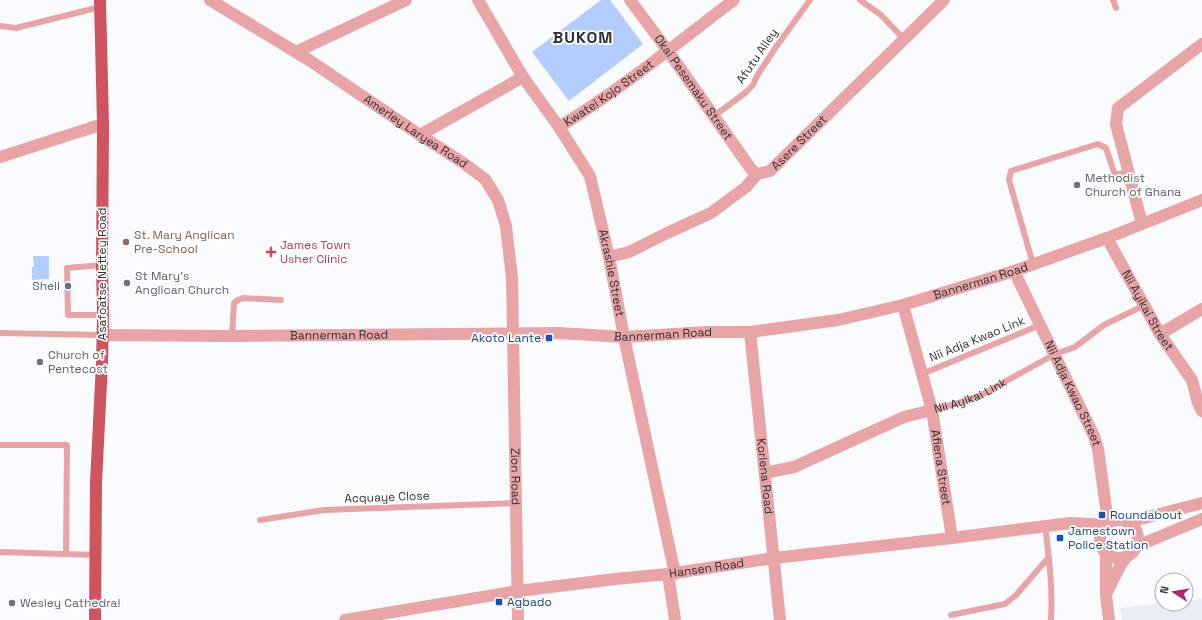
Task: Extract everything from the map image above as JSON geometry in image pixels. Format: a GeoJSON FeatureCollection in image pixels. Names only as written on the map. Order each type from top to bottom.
{"type":"FeatureCollection","features":[{"type":"Feature","properties":{"kind":"main road","name":"Asafoatse Nettey Road"},"geometry":{"type":"LineString","coordinates":[[94,620],[96,482],[103,335],[103,124],[100,4]]}},
{"type":"Feature","properties":{"kind":"street","name":"Amerley Laryea Road"},"geometry":{"type":"LineString","coordinates":[[210,0],[296,52],[462,162],[485,179],[498,200],[506,226],[512,278],[514,333]]}},
{"type":"Feature","properties":{"kind":"street"},"geometry":{"type":"LineString","coordinates":[[296,52],[406,0]]}},
{"type":"Feature","properties":{"kind":"street","name":"Akrashie Street"},"geometry":{"type":"LineString","coordinates":[[478,0],[523,77],[559,127],[590,176],[609,258],[672,574],[675,620]]}},
{"type":"Feature","properties":{"kind":"street","name":"Okai Pesemaku Street"},"geometry":{"type":"LineString","coordinates":[[630,0],[668,51],[751,169],[757,174]]}},
{"type":"Feature","properties":{"kind":"street","name":"Kwatei Kojo Street"},"geometry":{"type":"LineString","coordinates":[[559,127],[668,51],[734,0]]}},
{"type":"Feature","properties":{"kind":"street","name":"Asere Street"},"geometry":{"type":"LineString","coordinates":[[609,258],[630,252],[667,232],[711,213],[746,187],[757,174],[770,171],[776,167],[944,0]]}},
{"type":"Feature","properties":{"kind":"street"},"geometry":{"type":"LineString","coordinates":[[1142,224],[1116,124],[1118,108],[1202,44]]}},
{"type":"Feature","properties":{"kind":"street"},"geometry":{"type":"LineString","coordinates":[[420,135],[523,77]]}},
{"type":"Feature","properties":{"kind":"street"},"geometry":{"type":"LineString","coordinates":[[0,157],[103,124]]}},
{"type":"Feature","properties":{"kind":"street","name":"Bannerman Road"},"geometry":{"type":"LineString","coordinates":[[103,335],[232,336],[559,333],[624,337],[707,332],[750,332],[838,320],[903,305],[1014,271],[1107,238],[1202,200]]}},
{"type":"Feature","properties":{"kind":"street","name":"Nii Ayikai Street"},"geometry":{"type":"LineString","coordinates":[[1107,238],[1160,334],[1197,383],[1198,404],[1202,411]]}},
{"type":"Feature","properties":{"kind":"street","name":"Nii Adja Kwao Street"},"geometry":{"type":"LineString","coordinates":[[1014,271],[1055,354],[1098,448],[1108,524]]}},
{"type":"Feature","properties":{"kind":"street","name":"Afiena Street"},"geometry":{"type":"LineString","coordinates":[[903,305],[932,410],[952,538]]}},
{"type":"Feature","properties":{"kind":"street"},"geometry":{"type":"LineString","coordinates":[[1160,334],[1202,309]]}},
{"type":"Feature","properties":{"kind":"street","name":"Korlena Road"},"geometry":{"type":"LineString","coordinates":[[750,332],[780,620]]}},
{"type":"Feature","properties":{"kind":"street","name":"Zion Road"},"geometry":{"type":"LineString","coordinates":[[514,333],[518,620]]}},
{"type":"Feature","properties":{"kind":"street","name":"Nii Ayikai Link"},"geometry":{"type":"LineString","coordinates":[[765,473],[794,467],[904,417],[932,410]]}},
{"type":"Feature","properties":{"kind":"street"},"geometry":{"type":"LineString","coordinates":[[1129,522],[1202,503]]}},
{"type":"Feature","properties":{"kind":"street"},"geometry":{"type":"LineString","coordinates":[[1106,595],[1120,566],[1137,546],[1202,519]]}},
{"type":"Feature","properties":{"kind":"street"},"geometry":{"type":"LineString","coordinates":[[1109,620],[1106,595],[1104,547],[1101,536],[1103,530],[1108,524],[1115,520],[1129,522],[1137,533],[1137,546]]}},
{"type":"Feature","properties":{"kind":"street","name":"Hansen Road"},"geometry":{"type":"LineString","coordinates":[[344,620],[518,591],[615,579],[672,574],[774,558],[1070,523],[1108,524]]}},
{"type":"Feature","properties":{"kind":"street","name":"Hansen Road"},"geometry":{"type":"LineString","coordinates":[[1070,523],[1088,530],[1104,547]]}},
{"type":"Feature","properties":{"kind":"street"},"geometry":{"type":"LineString","coordinates":[[1104,547],[1112,556],[1128,556]]}},
{"type":"Feature","properties":{"kind":"lane","name":"Afutu Alley"},"geometry":{"type":"LineString","coordinates":[[714,116],[745,93],[753,85],[776,46],[810,0]]}},
{"type":"Feature","properties":{"kind":"lane"},"geometry":{"type":"LineString","coordinates":[[860,0],[881,16],[904,39]]}},
{"type":"Feature","properties":{"kind":"lane"},"geometry":{"type":"LineString","coordinates":[[1113,0],[1116,8]]}},
{"type":"Feature","properties":{"kind":"lane"},"geometry":{"type":"LineString","coordinates":[[0,26],[16,28],[100,4]]}},
{"type":"Feature","properties":{"kind":"lane"},"geometry":{"type":"LineString","coordinates":[[1033,264],[1009,180],[1011,171],[1098,144],[1106,148],[1115,175],[1128,172]]}},
{"type":"Feature","properties":{"kind":"lane"},"geometry":{"type":"LineString","coordinates":[[102,265],[67,268],[68,315],[103,315]]}},
{"type":"Feature","properties":{"kind":"lane"},"geometry":{"type":"LineString","coordinates":[[232,336],[234,303],[238,300],[243,298],[281,300]]}},
{"type":"Feature","properties":{"kind":"lane","name":"Nii Ayikai Link"},"geometry":{"type":"LineString","coordinates":[[932,410],[981,395],[1055,354],[1075,347],[1104,325],[1145,305]]}},
{"type":"Feature","properties":{"kind":"lane","name":"Nii Adja Kwao Link"},"geometry":{"type":"LineString","coordinates":[[922,374],[1040,324]]}},
{"type":"Feature","properties":{"kind":"lane"},"geometry":{"type":"LineString","coordinates":[[0,334],[103,335]]}},
{"type":"Feature","properties":{"kind":"lane"},"geometry":{"type":"LineString","coordinates":[[0,444],[67,445],[66,554]]}},
{"type":"Feature","properties":{"kind":"lane","name":"Acquaye Close"},"geometry":{"type":"LineString","coordinates":[[260,520],[324,510],[516,503]]}},
{"type":"Feature","properties":{"kind":"lane"},"geometry":{"type":"LineString","coordinates":[[1045,526],[1049,557],[1052,605],[1051,620]]}},
{"type":"Feature","properties":{"kind":"lane"},"geometry":{"type":"LineString","coordinates":[[0,552],[96,555]]}},
{"type":"Feature","properties":{"kind":"lane"},"geometry":{"type":"LineString","coordinates":[[951,615],[1005,604],[1016,595],[1049,557]]}},
{"type":"Feature","properties":{"kind":"shaded area"},"geometry":{"type":"Polygon","coordinates":[[[601,0],[610,0],[643,44],[569,101],[532,52],[601,0]]]}},
{"type":"Feature","properties":{"kind":"shaded area"},"geometry":{"type":"Polygon","coordinates":[[[33,256],[49,256],[49,279],[32,280],[32,267],[34,266],[33,256]]]}},
{"type":"Feature","properties":{"kind":"shaded area"},"geometry":{"type":"Polygon","coordinates":[[[1202,599],[1202,620],[1122,620],[1120,608],[1154,604],[1154,612],[1194,612],[1194,600],[1202,599]]]}},
{"type":"Feature","properties":{"kind":"place","name":"Methodist Church of Ghana"},"geometry":{"type":"Point","coordinates":[1077,185]}},
{"type":"Feature","properties":{"kind":"place","name":"St. Mary Anglican Pre-School"},"geometry":{"type":"Point","coordinates":[126,242]}},
{"type":"Feature","properties":{"kind":"place","name":"James Town Usher Clinic"},"geometry":{"type":"Point","coordinates":[271,252]}},
{"type":"Feature","properties":{"kind":"place","name":"St Mary's Anglican Church"},"geometry":{"type":"Point","coordinates":[127,283]}},
{"type":"Feature","properties":{"kind":"place","name":"Shell"},"geometry":{"type":"Point","coordinates":[68,286]}},
{"type":"Feature","properties":{"kind":"place","name":"Akoto Lante"},"geometry":{"type":"Point","coordinates":[549,338]}},
{"type":"Feature","properties":{"kind":"place","name":"Church of Pentecost"},"geometry":{"type":"Point","coordinates":[40,362]}},
{"type":"Feature","properties":{"kind":"place","name":"Roundabout"},"geometry":{"type":"Point","coordinates":[1102,515]}},
{"type":"Feature","properties":{"kind":"place","name":"Jamestown Police Station"},"geometry":{"type":"Point","coordinates":[1060,538]}},
{"type":"Feature","properties":{"kind":"place","name":"Agbado"},"geometry":{"type":"Point","coordinates":[499,602]}},
{"type":"Feature","properties":{"kind":"place","name":"Wesley Cathedral"},"geometry":{"type":"Point","coordinates":[12,603]}},
{"type":"Feature","properties":{"kind":"district","name":"BUKOM"},"geometry":{"type":"Point","coordinates":[583,37]}}]}
